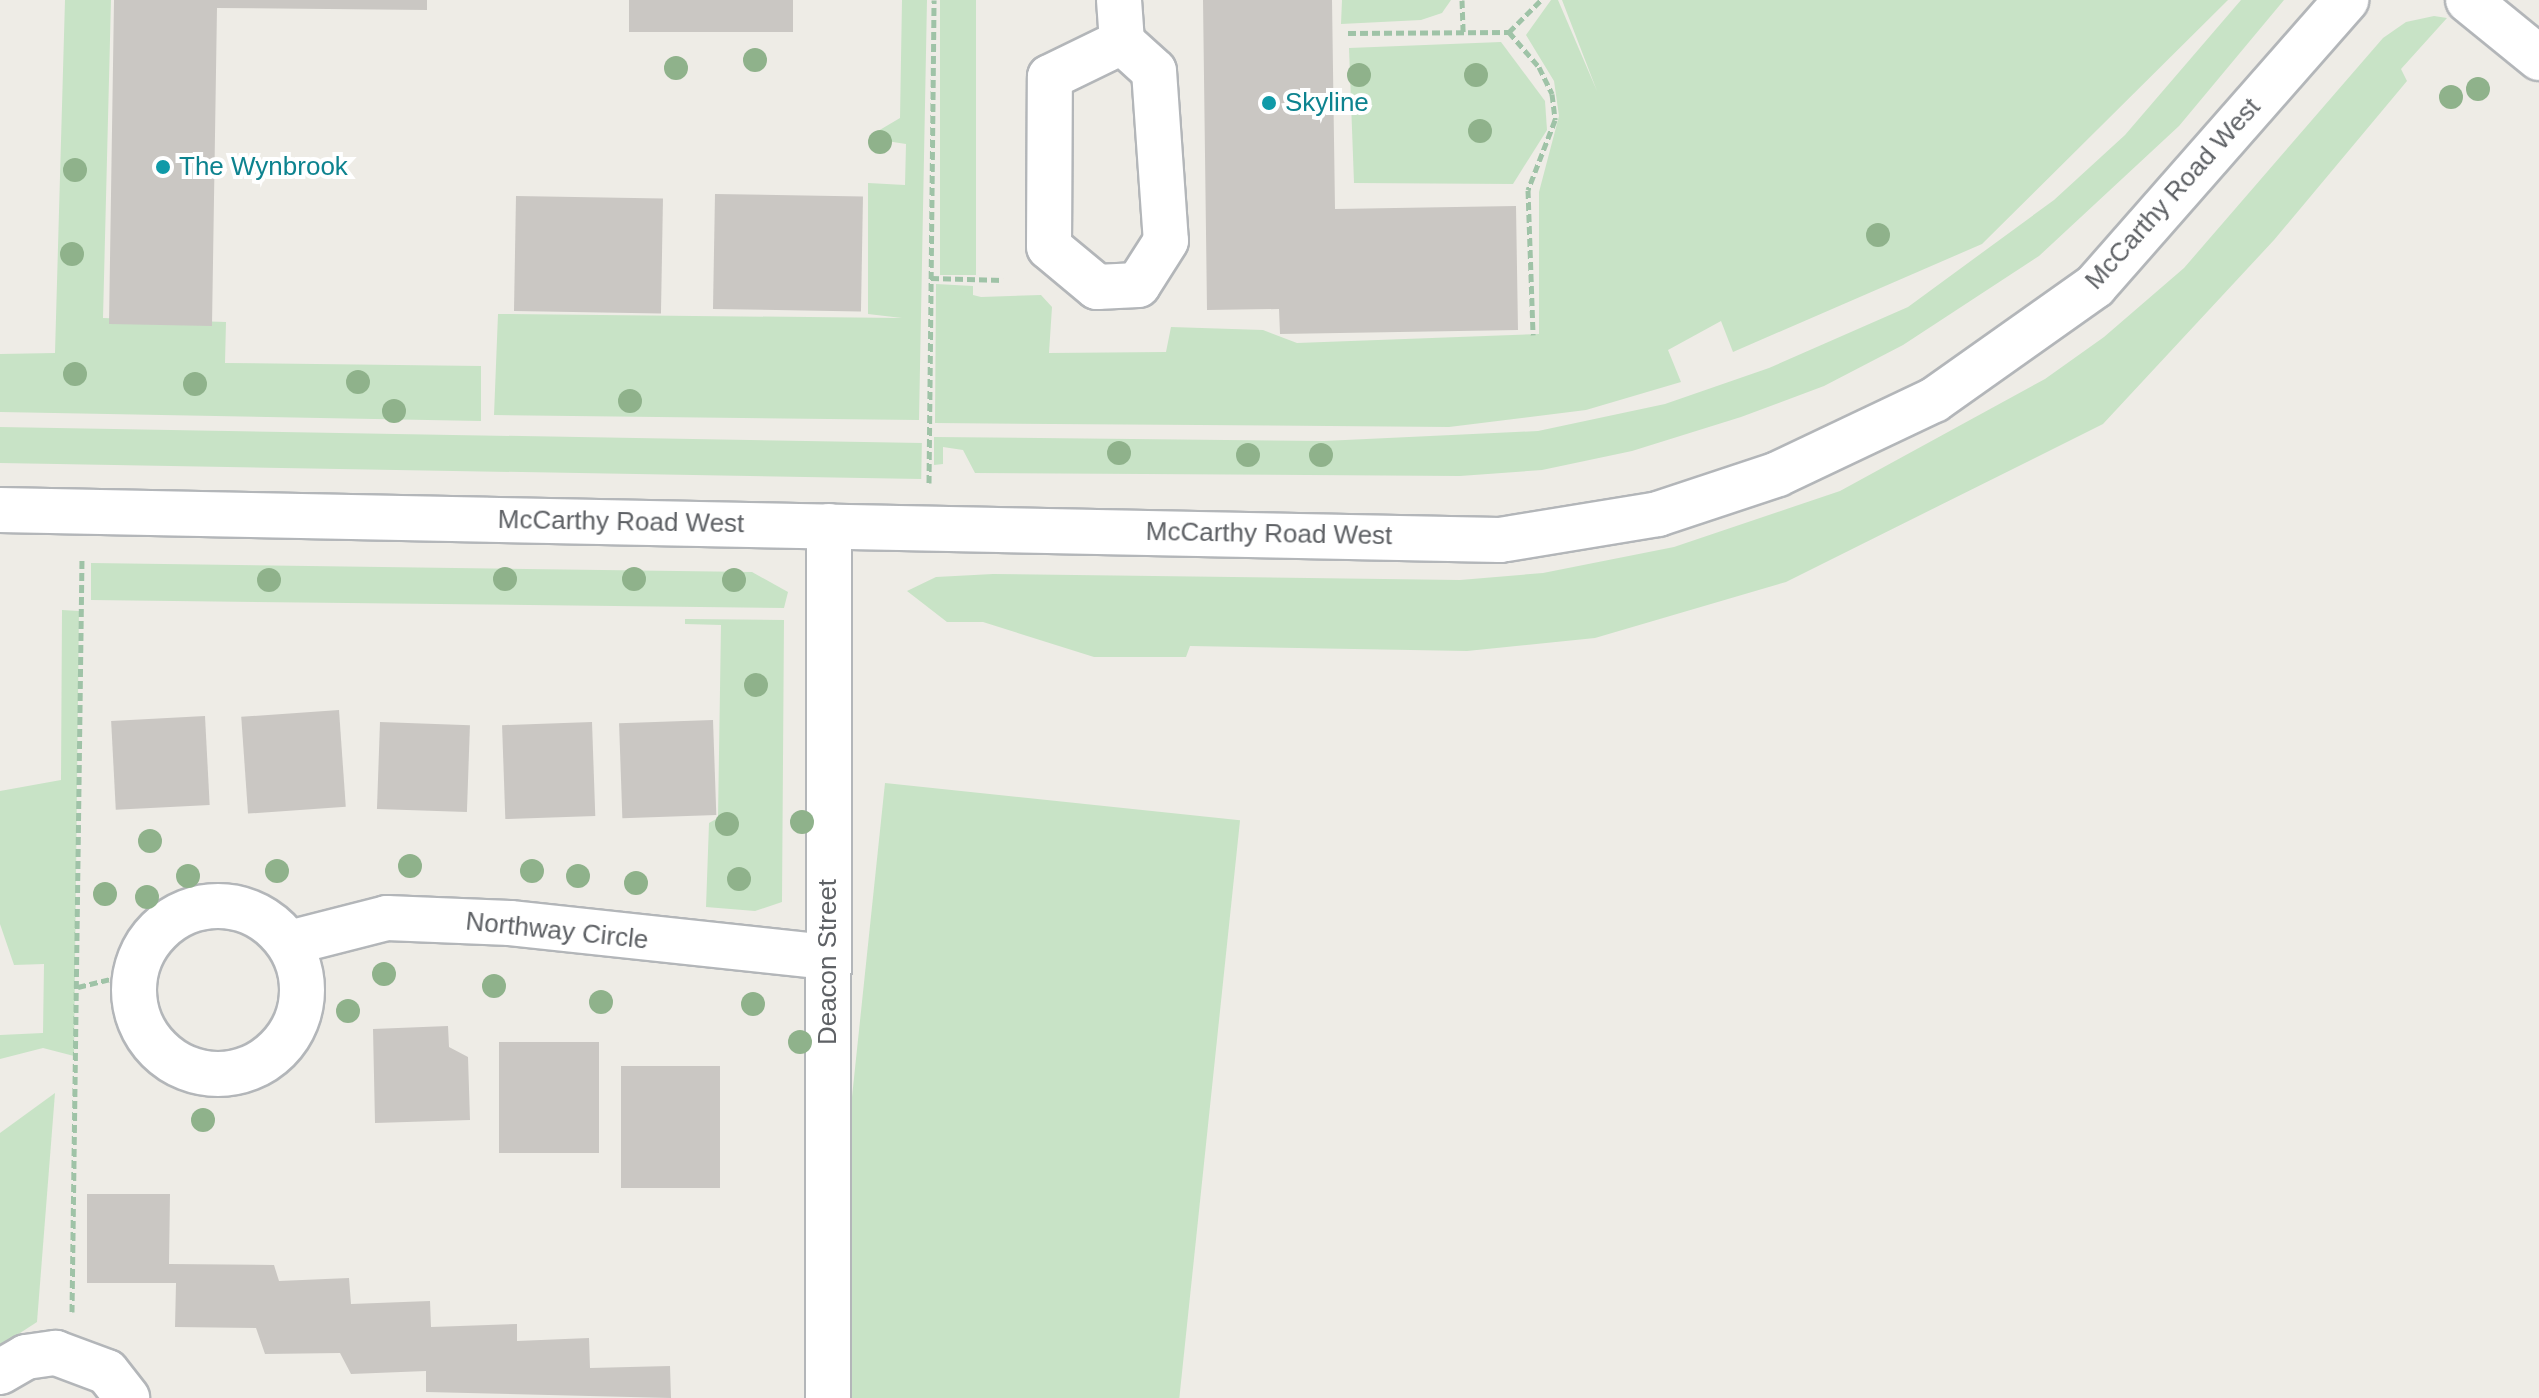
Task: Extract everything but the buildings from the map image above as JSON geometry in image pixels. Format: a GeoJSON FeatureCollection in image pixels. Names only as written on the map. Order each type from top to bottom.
{"type":"FeatureCollection","features":[{"type":"Feature","properties":{"kind":"street","name":"McCarthy Road West"},"geometry":{"type":"LineString","coordinates":[[0,510],[930,526],[1500,540],[1658,514],[1778,474],[1934,400],[2095,286],[2346,0]]}},
{"type":"Feature","properties":{"kind":"street"},"geometry":{"type":"LineString","coordinates":[[2468,0],[2539,58]]}},
{"type":"Feature","properties":{"kind":"street"},"geometry":{"type":"LineString","coordinates":[[1120,21],[1154,71],[1166,241],[1138,285],[1097,287],[1049,247],[1050,77],[1120,21]]}},
{"type":"Feature","properties":{"kind":"street","name":"Deacon Street"},"geometry":{"type":"LineString","coordinates":[[828,1398],[829,526]]}},
{"type":"Feature","properties":{"kind":"street"},"geometry":{"type":"LineString","coordinates":[[202,906],[243,908],[269,921],[289,943],[301,971],[303,1000],[293,1028],[263,1061],[236,1072],[185,1068],[149,1040],[136,1014],[135,973],[152,936],[174,917],[202,906]]}},
{"type":"Feature","properties":{"kind":"street","name":"Northway Circle"},"geometry":{"type":"LineString","coordinates":[[289,943],[387,918],[510,923],[828,957]]}},
{"type":"Feature","properties":{"kind":"street"},"geometry":{"type":"LineString","coordinates":[[0,1372],[26,1357],[56,1353],[107,1372],[127,1398]]}},
{"type":"Feature","properties":{"kind":"path"},"geometry":{"type":"LineString","coordinates":[[930,526],[934,0]]}},
{"type":"Feature","properties":{"kind":"path"},"geometry":{"type":"LineString","coordinates":[[1462,0],[1463,32]]}},
{"type":"Feature","properties":{"kind":"path"},"geometry":{"type":"LineString","coordinates":[[1348,33],[1509,32],[1541,0]]}},
{"type":"Feature","properties":{"kind":"path"},"geometry":{"type":"LineString","coordinates":[[1509,32],[1539,67],[1552,94],[1555,120],[1528,190],[1533,335]]}},
{"type":"Feature","properties":{"kind":"path"},"geometry":{"type":"LineString","coordinates":[[931,278],[1003,280]]}},
{"type":"Feature","properties":{"kind":"path"},"geometry":{"type":"LineString","coordinates":[[72,1329],[83,511]]}},
{"type":"Feature","properties":{"kind":"path"},"geometry":{"type":"LineString","coordinates":[[78,987],[135,973]]}},
{"type":"Feature","properties":{"kind":"green space"},"geometry":{"type":"Polygon","coordinates":[[[65,0],[111,0],[103,318],[226,322],[225,363],[481,366],[481,421],[0,412],[0,354],[55,353],[65,0]]]}},
{"type":"Feature","properties":{"kind":"green space"},"geometry":{"type":"Polygon","coordinates":[[[902,0],[927,0],[919,420],[494,415],[498,314],[902,318],[868,314],[868,183],[905,185],[906,144],[880,140],[878,131],[900,118],[902,0]]]}},
{"type":"Feature","properties":{"kind":"green space"},"geometry":{"type":"Polygon","coordinates":[[[940,0],[976,0],[976,275],[940,275],[940,0]]]}},
{"type":"Feature","properties":{"kind":"green space"},"geometry":{"type":"Polygon","coordinates":[[[1342,0],[1451,0],[1442,13],[1421,20],[1341,24],[1342,0]]]}},
{"type":"Feature","properties":{"kind":"green space"},"geometry":{"type":"Polygon","coordinates":[[[1551,0],[1558,0],[1597,91],[1562,0],[2228,0],[1982,244],[1733,352],[1721,321],[1668,350],[1681,382],[1586,410],[1449,427],[935,423],[936,284],[973,286],[973,295],[981,297],[1041,295],[1052,307],[1049,353],[1166,352],[1171,327],[1263,330],[1297,343],[1539,334],[1539,192],[1559,116],[1554,81],[1526,35],[1551,0]]]}},
{"type":"Feature","properties":{"kind":"green space"},"geometry":{"type":"Polygon","coordinates":[[[2241,0],[2284,0],[2179,126],[2039,256],[1903,345],[1824,386],[1741,417],[1632,451],[1542,470],[1460,476],[975,473],[963,450],[943,447],[943,464],[934,465],[934,437],[1324,441],[1538,431],[1665,404],[1769,368],[1908,307],[2054,200],[2125,135],[2241,0]]]}},
{"type":"Feature","properties":{"kind":"green space"},"geometry":{"type":"Polygon","coordinates":[[[2434,16],[2447,18],[2401,69],[2407,81],[2274,240],[2103,424],[1786,582],[1595,638],[1467,651],[1190,646],[1186,657],[1094,657],[983,622],[947,622],[907,591],[936,577],[993,574],[1460,580],[1543,573],[1674,547],[1840,491],[2045,379],[2104,337],[2184,268],[2383,38],[2406,22],[2434,16]]]}},
{"type":"Feature","properties":{"kind":"green space"},"geometry":{"type":"Polygon","coordinates":[[[1501,42],[1545,101],[1547,130],[1513,184],[1354,183],[1349,48],[1501,42]]]}},
{"type":"Feature","properties":{"kind":"green space"},"geometry":{"type":"Polygon","coordinates":[[[0,427],[922,443],[921,479],[0,463],[0,427]]]}},
{"type":"Feature","properties":{"kind":"green space"},"geometry":{"type":"Polygon","coordinates":[[[91,563],[752,572],[788,592],[784,608],[91,600],[91,563]]]}},
{"type":"Feature","properties":{"kind":"green space"},"geometry":{"type":"Polygon","coordinates":[[[62,610],[79,611],[74,1056],[43,1048],[0,1059],[0,1035],[43,1033],[44,964],[14,965],[0,924],[0,791],[61,780],[62,610]]]}},
{"type":"Feature","properties":{"kind":"green space"},"geometry":{"type":"Polygon","coordinates":[[[685,619],[784,620],[782,902],[755,911],[706,907],[709,823],[718,818],[721,625],[685,624],[685,619]]]}},
{"type":"Feature","properties":{"kind":"green space"},"geometry":{"type":"Polygon","coordinates":[[[885,783],[1240,820],[1179,1398],[853,1398],[821,1395],[885,783]]]}},
{"type":"Feature","properties":{"kind":"green space"},"geometry":{"type":"Polygon","coordinates":[[[55,1093],[37,1322],[0,1346],[0,1133],[55,1093]]]}},
{"type":"Feature","properties":{"kind":"place","name":"Skyline"},"geometry":{"type":"Point","coordinates":[1269,103]}},
{"type":"Feature","properties":{"kind":"place","name":"The Wynbrook"},"geometry":{"type":"Point","coordinates":[163,167]}}]}
